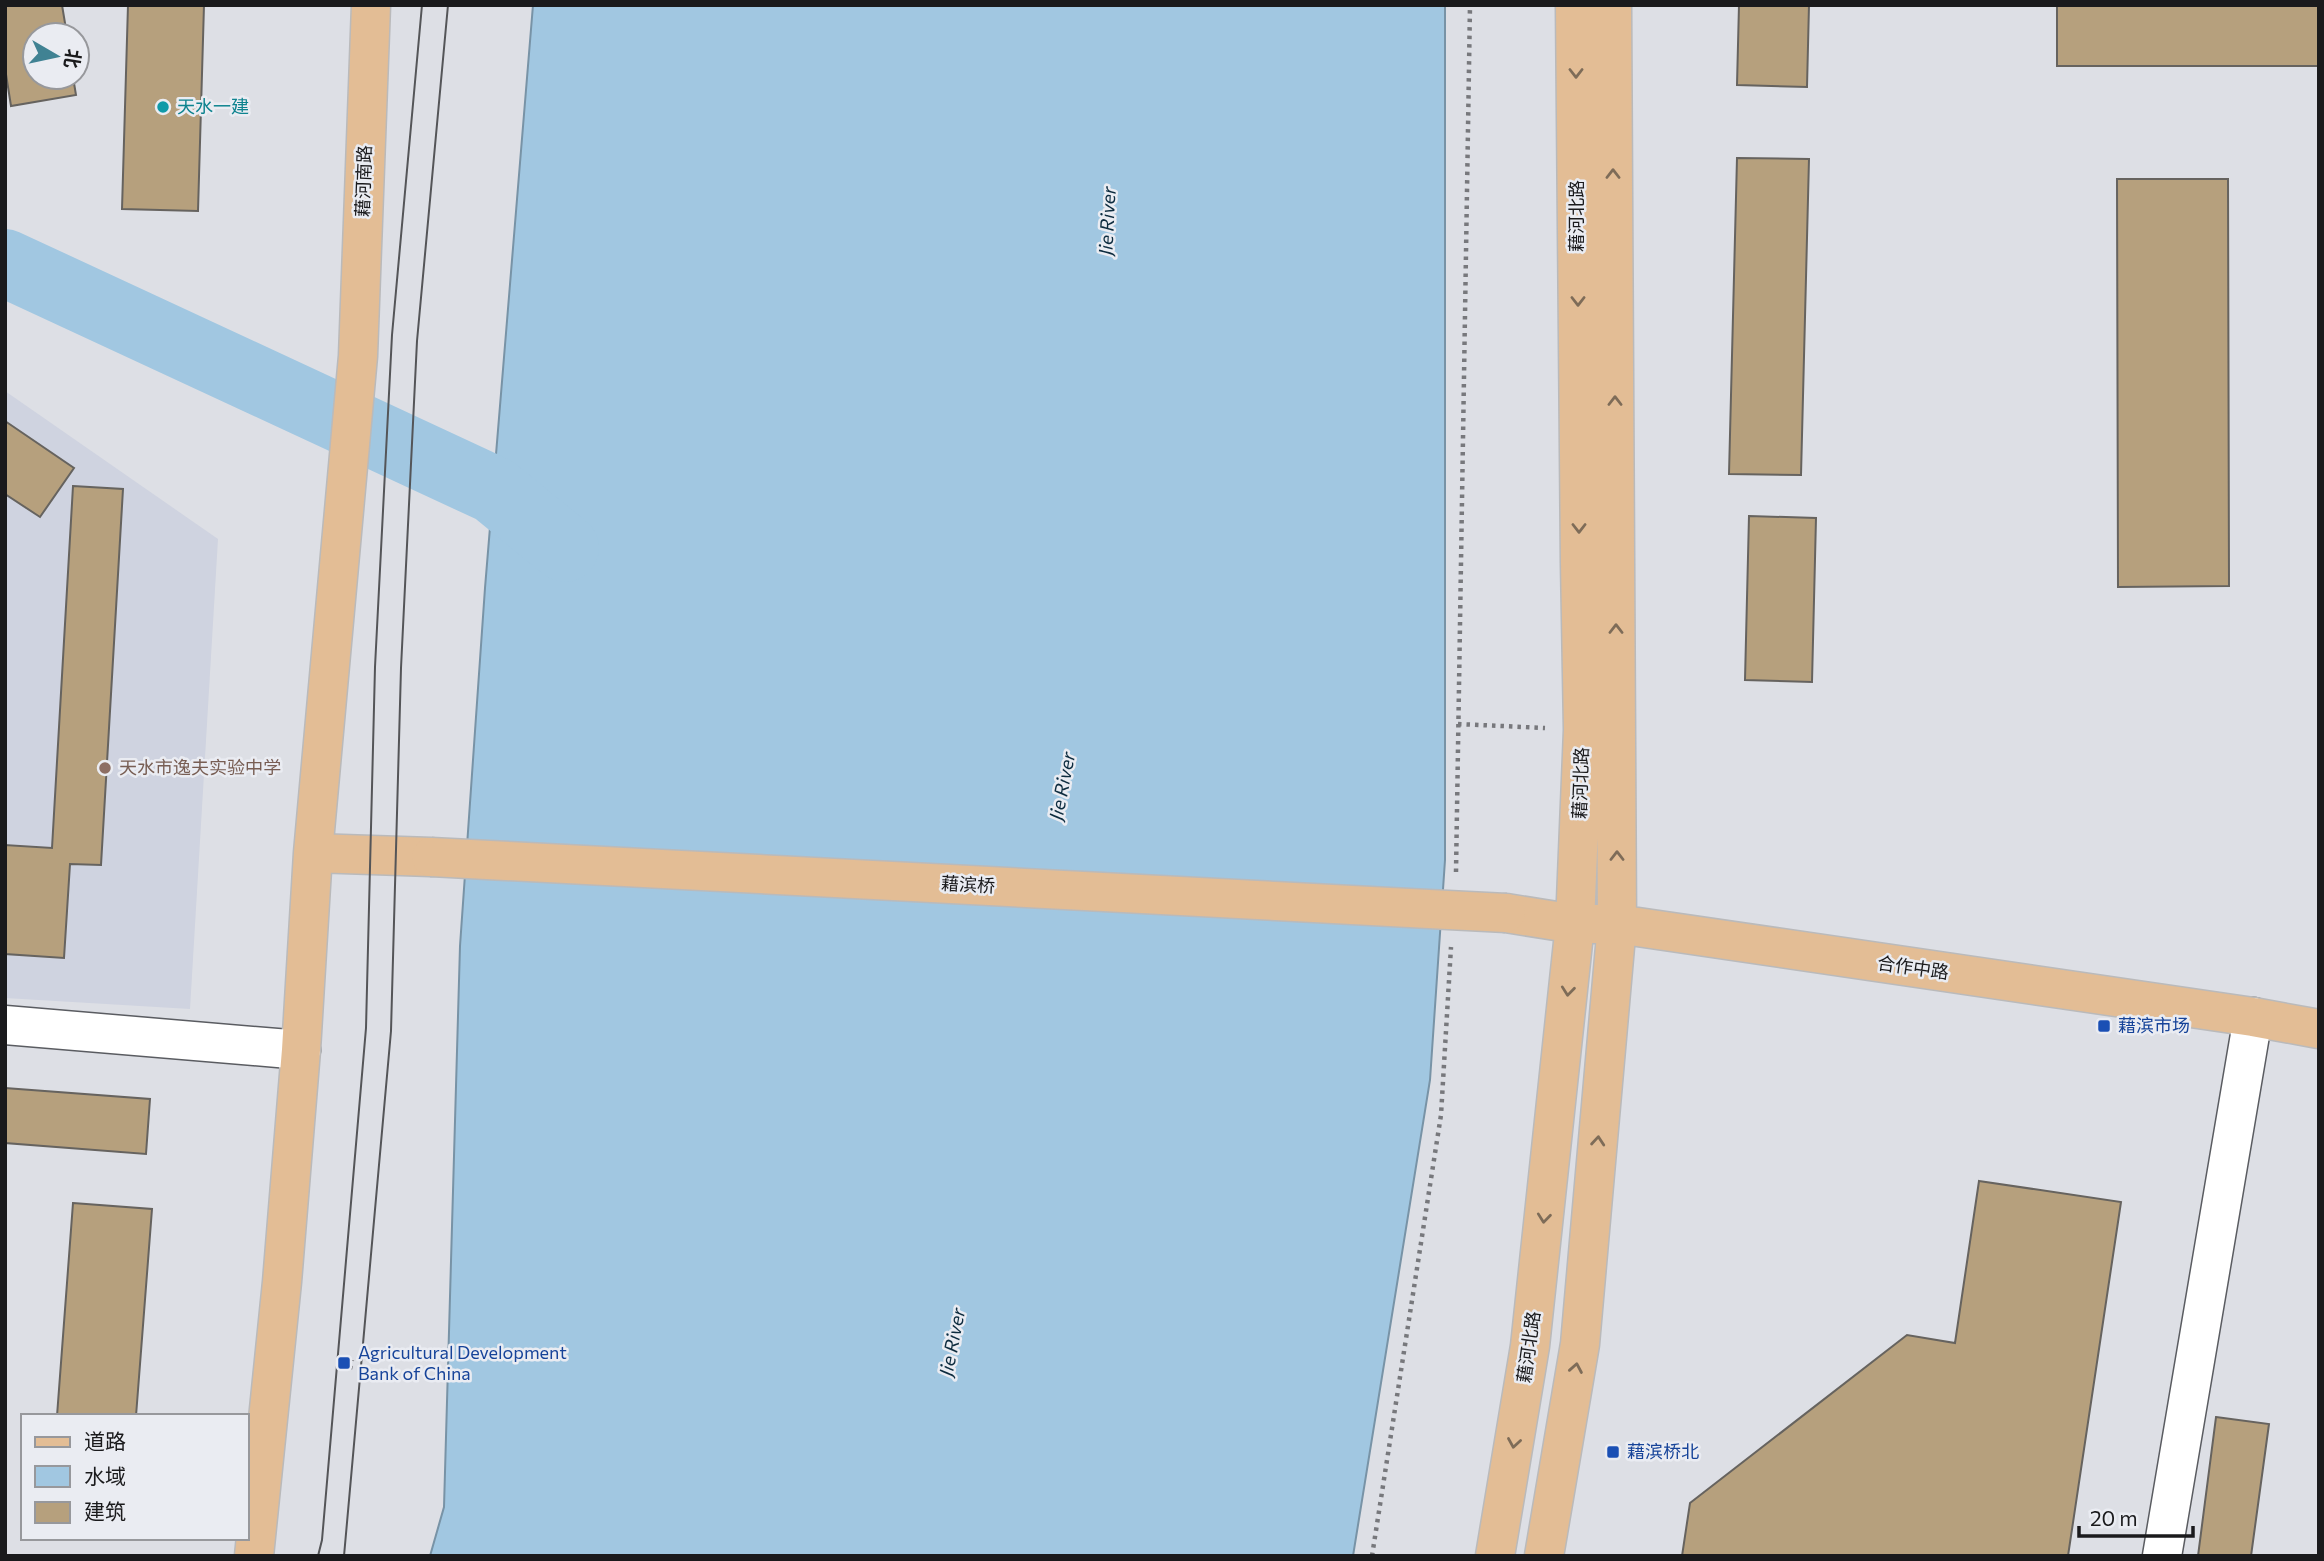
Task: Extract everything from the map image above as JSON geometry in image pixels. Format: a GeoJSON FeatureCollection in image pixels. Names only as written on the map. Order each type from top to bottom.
{"type":"FeatureCollection","features":[{"type":"Feature","properties":{"kind":"main road","name":"藉河南路"},"geometry":{"type":"LineString","coordinates":[[254,1556],[282,1282],[301,1050],[313,853],[358,356],[371,5]]}},
{"type":"Feature","properties":{"kind":"main road","name":"藉河北路"},"geometry":{"type":"LineString","coordinates":[[1495,1556],[1530,1346],[1575,924],[1583,730],[1575,5]]}},
{"type":"Feature","properties":{"kind":"main road","name":"藉河北路"},"geometry":{"type":"LineString","coordinates":[[1544,1556],[1580,1344],[1617,924],[1612,5]]}},
{"type":"Feature","properties":{"kind":"main road","name":"藉滨桥"},"geometry":{"type":"LineString","coordinates":[[313,853],[1506,913]]}},
{"type":"Feature","properties":{"kind":"main road","name":"合作中路"},"geometry":{"type":"LineString","coordinates":[[1506,913],[1575,924],[1617,924],[2253,1017],[2319,1029]]}},
{"type":"Feature","properties":{"kind":"street"},"geometry":{"type":"LineString","coordinates":[[2162,1556],[2253,1017]]}},
{"type":"Feature","properties":{"kind":"street"},"geometry":{"type":"LineString","coordinates":[[5,1025],[301,1050]]}},
{"type":"Feature","properties":{"kind":"path"},"geometry":{"type":"LineString","coordinates":[[1455,883],[1470,5]]}},
{"type":"Feature","properties":{"kind":"path"},"geometry":{"type":"LineString","coordinates":[[1458,724],[1583,730]]}},
{"type":"Feature","properties":{"kind":"path"},"geometry":{"type":"LineString","coordinates":[[1372,1556],[1441,1115],[1452,937]]}},
{"type":"Feature","properties":{"kind":"path"},"geometry":{"type":"LineString","coordinates":[[350,1369],[352,1360]]}},
{"type":"Feature","properties":{"kind":"shaded area","name":"天水市逸夫实验中学"},"geometry":{"type":"Polygon","coordinates":[[[5,391],[218,539],[190,1009],[5,998],[5,391]]]}},
{"type":"Feature","properties":{"kind":"water","name":"Jie River"},"geometry":{"type":"Polygon","coordinates":[[[533,5],[1445,5],[1445,860],[1430,1080],[1353,1556],[430,1556],[444,1507],[460,946],[485,588],[533,5]]]}},
{"type":"Feature","properties":{"kind":"building"},"geometry":{"type":"Polygon","coordinates":[[[5,5],[62,5],[65,21],[21,21],[21,91],[75,91],[76,95],[11,106],[5,68],[5,5]]]}},
{"type":"Feature","properties":{"kind":"building","name":"天水一建"},"geometry":{"type":"Polygon","coordinates":[[[128,5],[204,5],[198,211],[122,209],[128,5]]]}},
{"type":"Feature","properties":{"kind":"building"},"geometry":{"type":"Polygon","coordinates":[[[1739,5],[1809,5],[1807,87],[1737,85],[1739,5]]]}},
{"type":"Feature","properties":{"kind":"building"},"geometry":{"type":"Polygon","coordinates":[[[2057,5],[2319,5],[2319,66],[2057,66],[2057,5]]]}},
{"type":"Feature","properties":{"kind":"building"},"geometry":{"type":"Polygon","coordinates":[[[1737,158],[1809,159],[1801,475],[1729,474],[1737,158]]]}},
{"type":"Feature","properties":{"kind":"building"},"geometry":{"type":"Polygon","coordinates":[[[2117,179],[2228,179],[2229,586],[2118,587],[2117,179]]]}},
{"type":"Feature","properties":{"kind":"building"},"geometry":{"type":"Polygon","coordinates":[[[5,421],[74,468],[40,517],[5,494],[5,421]]]}},
{"type":"Feature","properties":{"kind":"building"},"geometry":{"type":"Polygon","coordinates":[[[73,486],[123,489],[101,865],[70,864],[64,958],[5,954],[5,845],[52,848],[73,486]]]}},
{"type":"Feature","properties":{"kind":"building"},"geometry":{"type":"Polygon","coordinates":[[[1749,516],[1816,518],[1812,682],[1745,680],[1749,516]]]}},
{"type":"Feature","properties":{"kind":"building"},"geometry":{"type":"Polygon","coordinates":[[[5,1088],[150,1099],[146,1154],[5,1143],[5,1088]]]}},
{"type":"Feature","properties":{"kind":"building"},"geometry":{"type":"Polygon","coordinates":[[[1979,1181],[2121,1202],[2068,1556],[1682,1556],[1690,1503],[1907,1335],[1955,1343],[1979,1181]]]}},
{"type":"Feature","properties":{"kind":"building"},"geometry":{"type":"Polygon","coordinates":[[[73,1203],[152,1209],[136,1414],[57,1414],[73,1203]]]}},
{"type":"Feature","properties":{"kind":"building"},"geometry":{"type":"Polygon","coordinates":[[[2216,1417],[2269,1424],[2251,1556],[2198,1556],[2216,1417]]]}},
{"type":"Feature","properties":{"kind":"waterway"},"geometry":{"type":"LineString","coordinates":[[5,263],[494,490],[565,548]]}},
{"type":"Feature","properties":{"kind":"tram line"},"geometry":{"type":"LineString","coordinates":[[318,1556],[322,1540],[366,1028],[375,667],[392,335],[422,5]]}},
{"type":"Feature","properties":{"kind":"tram line"},"geometry":{"type":"LineString","coordinates":[[344,1556],[391,1031],[401,668],[417,341],[448,5]]}},
{"type":"Feature","properties":{"kind":"place","name":"天水一建"},"geometry":{"type":"Point","coordinates":[163,107]}},
{"type":"Feature","properties":{"kind":"place","name":"天水市逸夫实验中学"},"geometry":{"type":"Point","coordinates":[105,768]}},
{"type":"Feature","properties":{"kind":"place","name":"藉滨市场"},"geometry":{"type":"Point","coordinates":[2104,1026]}},
{"type":"Feature","properties":{"kind":"place","name":"Agricultural Development Bank of China"},"geometry":{"type":"Point","coordinates":[344,1363]}},
{"type":"Feature","properties":{"kind":"place","name":"藉滨桥北"},"geometry":{"type":"Point","coordinates":[1613,1452]}}]}
